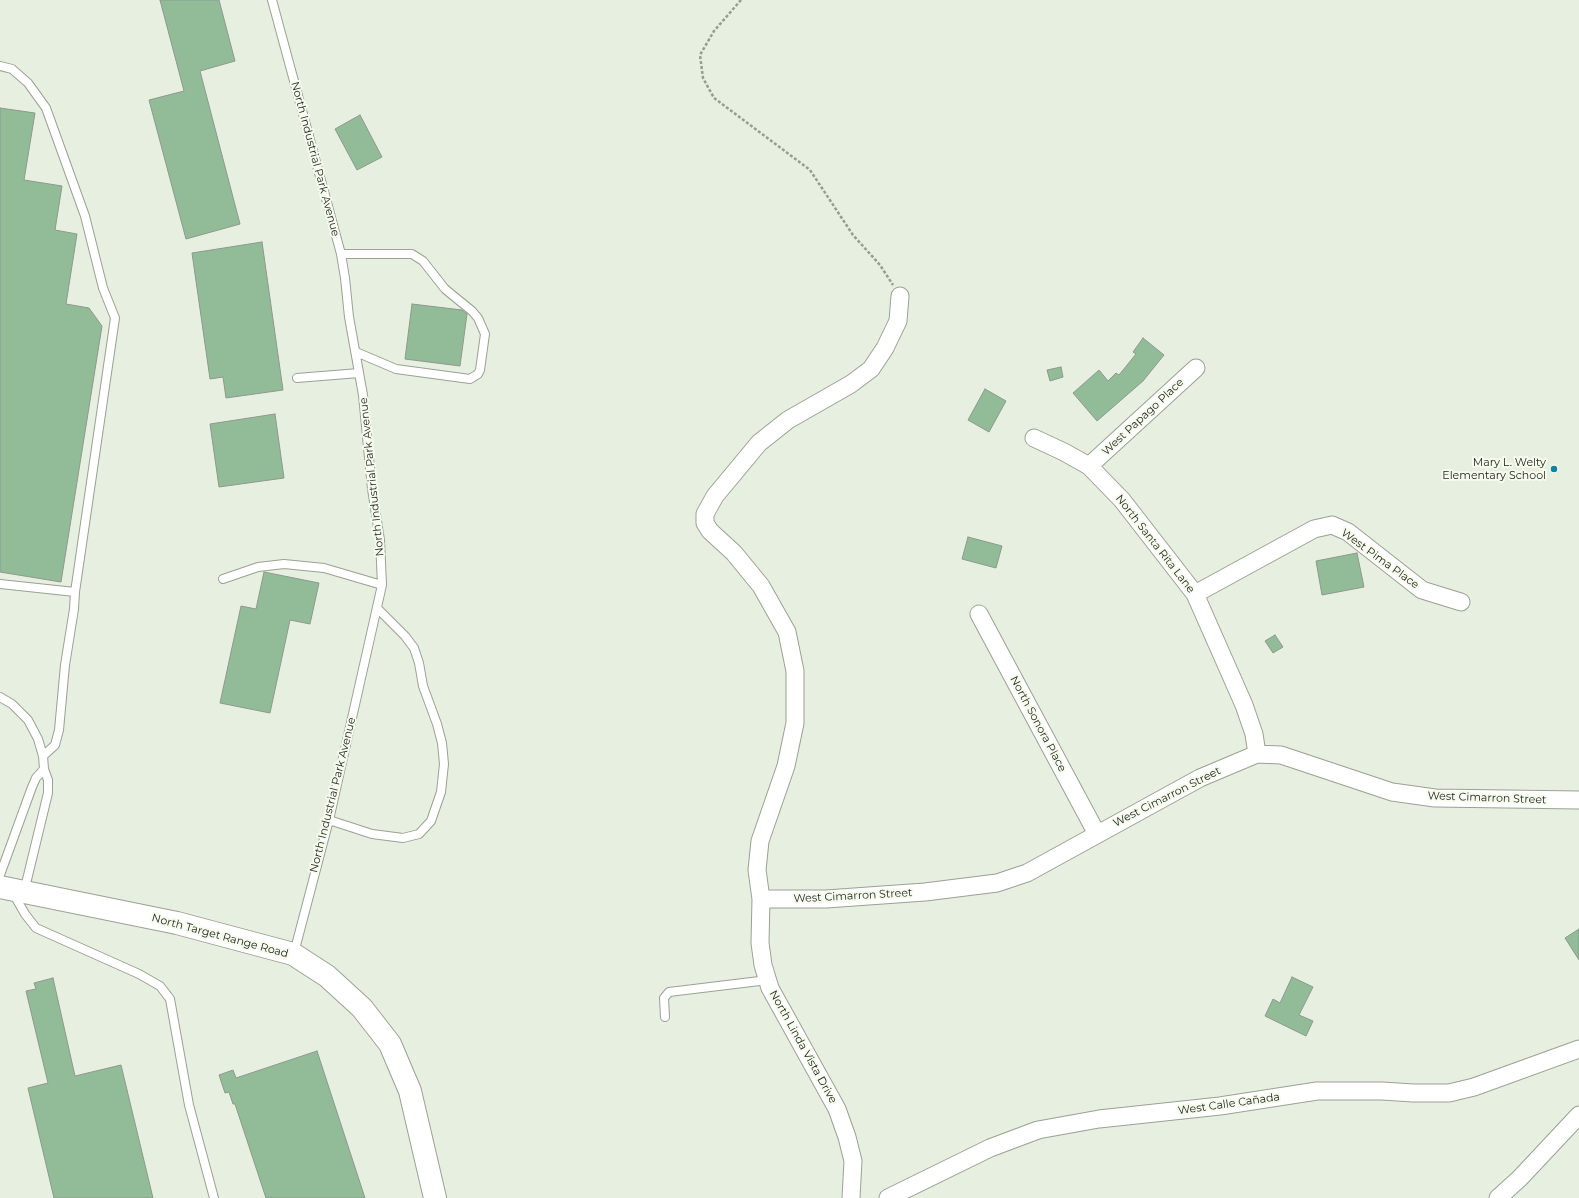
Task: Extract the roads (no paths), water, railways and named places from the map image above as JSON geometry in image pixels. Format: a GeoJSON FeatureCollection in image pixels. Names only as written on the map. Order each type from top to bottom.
{"type":"FeatureCollection","features":[{"type":"Feature","properties":{"kind":"street","name":"North Linda Vista Drive"},"geometry":{"type":"LineString","coordinates":[[851,1198],[853,1162],[847,1137],[837,1109],[770,988],[763,965],[760,943],[761,899],[756,870],[760,841],[786,766],[795,723],[795,671],[787,632],[761,586],[734,553],[710,531],[705,523],[705,514],[715,496],[759,443],[788,420],[851,384],[871,369],[885,348],[898,321],[900,296]]}},
{"type":"Feature","properties":{"kind":"street","name":"West Papago Place"},"geometry":{"type":"LineString","coordinates":[[1089,466],[1196,368]]}},
{"type":"Feature","properties":{"kind":"street","name":"North Santa Rita Lane"},"geometry":{"type":"LineString","coordinates":[[1034,438],[1089,466],[1122,500],[1195,594],[1244,705],[1254,734],[1257,754]]}},
{"type":"Feature","properties":{"kind":"street","name":"West Pima Place"},"geometry":{"type":"LineString","coordinates":[[1195,594],[1314,529],[1332,525],[1348,532],[1422,590],[1461,602]]}},
{"type":"Feature","properties":{"kind":"street","name":"North Sonora Place"},"geometry":{"type":"LineString","coordinates":[[979,614],[1097,834]]}},
{"type":"Feature","properties":{"kind":"street","name":"West Cimarron Street"},"geometry":{"type":"LineString","coordinates":[[761,899],[826,899],[925,892],[997,883],[1027,873],[1200,778],[1257,754],[1281,755],[1392,792],[1435,798],[1579,800]]}},
{"type":"Feature","properties":{"kind":"street","name":"North Target Range Road"},"geometry":{"type":"LineString","coordinates":[[9,886],[177,923],[293,954],[327,976],[362,1008],[390,1044],[410,1091],[435,1198]]}},
{"type":"Feature","properties":{"kind":"street","name":"West Calle Cañada"},"geometry":{"type":"LineString","coordinates":[[888,1198],[990,1148],[1038,1130],[1099,1119],[1220,1106],[1317,1091],[1449,1093],[1474,1088],[1579,1048]]}},
{"type":"Feature","properties":{"kind":"street"},"geometry":{"type":"LineString","coordinates":[[1498,1198],[1520,1178],[1579,1115]]}},
{"type":"Feature","properties":{"kind":"lane","name":"North Industrial Park Avenue"},"geometry":{"type":"LineString","coordinates":[[272,0],[340,254],[363,395],[372,489],[380,540],[382,585],[329,820],[293,954]]}},
{"type":"Feature","properties":{"kind":"lane"},"geometry":{"type":"LineString","coordinates":[[0,66],[12,69],[28,83],[46,108],[85,216],[103,288],[115,318],[65,664],[59,730],[54,745],[43,756]]}},
{"type":"Feature","properties":{"kind":"lane"},"geometry":{"type":"LineString","coordinates":[[340,254],[412,254],[423,261],[445,289],[472,311],[478,318],[485,334],[480,370],[478,374],[470,379],[396,369],[356,352]]}},
{"type":"Feature","properties":{"kind":"lane"},"geometry":{"type":"LineString","coordinates":[[297,378],[359,373]]}},
{"type":"Feature","properties":{"kind":"lane"},"geometry":{"type":"LineString","coordinates":[[224,579],[258,567],[284,564],[324,568],[382,585]]}},
{"type":"Feature","properties":{"kind":"lane"},"geometry":{"type":"LineString","coordinates":[[0,584],[75,592]]}},
{"type":"Feature","properties":{"kind":"lane"},"geometry":{"type":"LineString","coordinates":[[329,820],[372,834],[403,838],[419,834],[431,821],[441,792],[444,764],[442,743],[424,686],[420,663],[414,648],[405,636],[377,608]]}},
{"type":"Feature","properties":{"kind":"lane"},"geometry":{"type":"LineString","coordinates":[[0,697],[12,704],[28,720],[38,739],[43,756],[44,769],[48,780],[48,792],[9,886]]}},
{"type":"Feature","properties":{"kind":"lane"},"geometry":{"type":"LineString","coordinates":[[44,769],[36,778],[32,787],[9,886],[25,914],[36,928],[139,974],[160,986],[170,999],[189,1105],[214,1198]]}},
{"type":"Feature","properties":{"kind":"lane"},"geometry":{"type":"LineString","coordinates":[[665,1016],[664,998],[669,992],[768,980]]}},
{"type":"Feature","properties":{"kind":"place","name":"Mary L. Welty Elementary School"},"geometry":{"type":"Point","coordinates":[1554,469]}}]}
